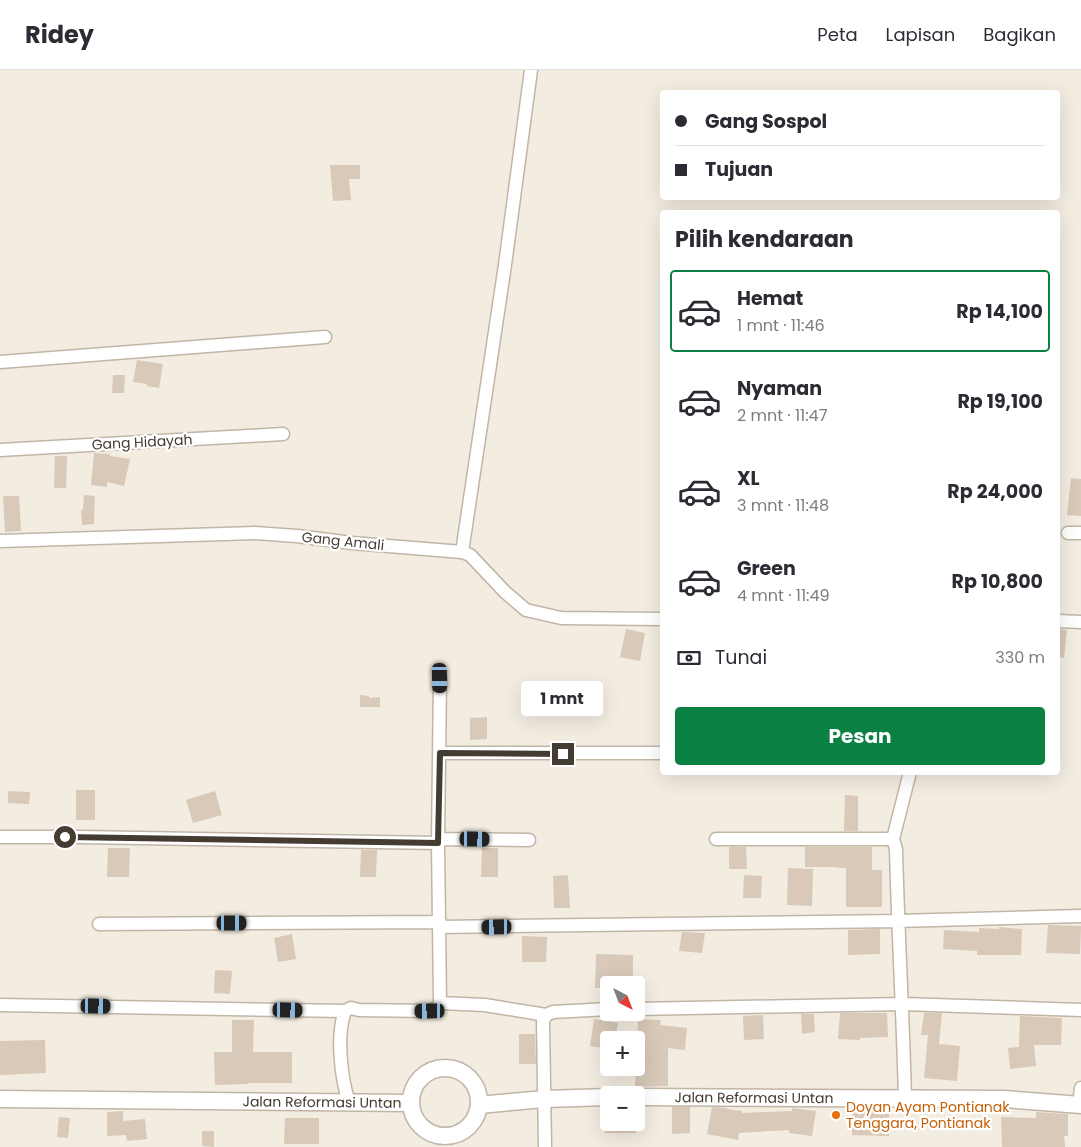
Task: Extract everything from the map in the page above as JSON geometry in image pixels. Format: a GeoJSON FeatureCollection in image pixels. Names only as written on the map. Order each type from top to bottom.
{"type":"FeatureCollection","features":[{"type":"Feature","properties":{"kind":"street"},"geometry":{"type":"LineString","coordinates":[[531,70],[505,265],[462,552],[470,555],[505,592],[526,610],[561,618],[660,619]]}},
{"type":"Feature","properties":{"kind":"street"},"geometry":{"type":"LineString","coordinates":[[0,362],[325,338]]}},
{"type":"Feature","properties":{"kind":"street","name":"Gang Hidayah"},"geometry":{"type":"LineString","coordinates":[[0,450],[283,434]]}},
{"type":"Feature","properties":{"kind":"street","name":"Gang Amali"},"geometry":{"type":"LineString","coordinates":[[0,541],[255,533],[462,552]]}},
{"type":"Feature","properties":{"kind":"street"},"geometry":{"type":"LineString","coordinates":[[1060,621],[1081,622]]}},
{"type":"Feature","properties":{"kind":"street"},"geometry":{"type":"LineString","coordinates":[[0,1005],[345,1011],[351,1008],[369,1011],[430,1011],[438,1007],[440,1003],[438,841],[440,678]]}},
{"type":"Feature","properties":{"kind":"street"},"geometry":{"type":"LineString","coordinates":[[440,753],[660,753]]}},
{"type":"Feature","properties":{"kind":"street"},"geometry":{"type":"LineString","coordinates":[[905,1100],[896,849],[893,839],[909,775]]}},
{"type":"Feature","properties":{"kind":"street"},"geometry":{"type":"LineString","coordinates":[[0,837],[438,841],[529,840]]}},
{"type":"Feature","properties":{"kind":"street"},"geometry":{"type":"LineString","coordinates":[[716,838],[893,839]]}},
{"type":"Feature","properties":{"kind":"street"},"geometry":{"type":"LineString","coordinates":[[99,924],[440,925],[898,921],[1081,916]]}},
{"type":"Feature","properties":{"kind":"street"},"geometry":{"type":"LineString","coordinates":[[440,1003],[485,1005],[546,1015],[560,1010],[600,1009]]}},
{"type":"Feature","properties":{"kind":"street"},"geometry":{"type":"LineString","coordinates":[[645,1009],[903,1004],[1081,1010]]}},
{"type":"Feature","properties":{"kind":"street"},"geometry":{"type":"LineString","coordinates":[[345,1011],[342,1020],[341,1060],[343,1082],[348,1103]]}},
{"type":"Feature","properties":{"kind":"street"},"geometry":{"type":"LineString","coordinates":[[545,1147],[542,1021],[546,1015]]}},
{"type":"Feature","properties":{"kind":"street"},"geometry":{"type":"LineString","coordinates":[[411,1103],[414,1089],[422,1078],[433,1071],[446,1068],[460,1072],[471,1080],[478,1091],[479,1104],[600,1096]]}},
{"type":"Feature","properties":{"kind":"street"},"geometry":{"type":"LineString","coordinates":[[1080,1105],[1081,1088]]}},
{"type":"Feature","properties":{"kind":"street","name":"Jalan Reformasi Untan"},"geometry":{"type":"LineString","coordinates":[[645,1097],[905,1100],[1004,1099],[1080,1105]]}},
{"type":"Feature","properties":{"kind":"street","name":"Jalan Reformasi Untan"},"geometry":{"type":"LineString","coordinates":[[0,1099],[411,1103],[414,1115],[421,1126],[432,1134],[444,1136],[457,1134],[468,1128],[476,1117],[479,1104]]}},
{"type":"Feature","properties":{"kind":"building"},"geometry":{"type":"Polygon","coordinates":[[[330,165],[360,165],[360,179],[349,179],[351,200],[333,201],[330,165]]]}},
{"type":"Feature","properties":{"kind":"building"},"geometry":{"type":"Polygon","coordinates":[[[137,360],[163,364],[159,388],[133,382],[137,360]]]}},
{"type":"Feature","properties":{"kind":"building"},"geometry":{"type":"Polygon","coordinates":[[[113,375],[125,375],[124,393],[112,393],[113,375]]]}},
{"type":"Feature","properties":{"kind":"building"},"geometry":{"type":"Polygon","coordinates":[[[94,453],[110,454],[110,456],[130,459],[124,486],[107,482],[107,487],[91,485],[94,453]]]}},
{"type":"Feature","properties":{"kind":"building"},"geometry":{"type":"Polygon","coordinates":[[[55,456],[67,456],[66,488],[54,488],[55,456]]]}},
{"type":"Feature","properties":{"kind":"building"},"geometry":{"type":"Polygon","coordinates":[[[1071,478],[1081,479],[1081,516],[1067,515],[1071,478]]]}},
{"type":"Feature","properties":{"kind":"building"},"geometry":{"type":"Polygon","coordinates":[[[84,495],[95,496],[94,524],[82,525],[81,510],[83,510],[84,495]]]}},
{"type":"Feature","properties":{"kind":"building"},"geometry":{"type":"Polygon","coordinates":[[[3,496],[19,496],[21,531],[5,532],[3,496]]]}},
{"type":"Feature","properties":{"kind":"building"},"geometry":{"type":"Polygon","coordinates":[[[626,629],[645,633],[640,661],[620,657],[626,629]]]}},
{"type":"Feature","properties":{"kind":"building"},"geometry":{"type":"Polygon","coordinates":[[[1060,629],[1067,630],[1064,658],[1060,657],[1060,629]]]}},
{"type":"Feature","properties":{"kind":"building"},"geometry":{"type":"Polygon","coordinates":[[[360,695],[369,696],[369,698],[380,697],[380,707],[360,707],[360,695]]]}},
{"type":"Feature","properties":{"kind":"building"},"geometry":{"type":"Polygon","coordinates":[[[487,717],[487,739],[470,740],[470,718],[487,717]]]}},
{"type":"Feature","properties":{"kind":"building"},"geometry":{"type":"Polygon","coordinates":[[[76,790],[95,790],[95,820],[76,820],[76,790]]]}},
{"type":"Feature","properties":{"kind":"building"},"geometry":{"type":"Polygon","coordinates":[[[8,791],[30,792],[29,804],[8,803],[8,791]]]}},
{"type":"Feature","properties":{"kind":"building"},"geometry":{"type":"Polygon","coordinates":[[[215,791],[222,815],[193,823],[186,800],[215,791]]]}},
{"type":"Feature","properties":{"kind":"building"},"geometry":{"type":"Polygon","coordinates":[[[845,795],[858,796],[858,831],[844,831],[845,795]]]}},
{"type":"Feature","properties":{"kind":"building"},"geometry":{"type":"Polygon","coordinates":[[[729,847],[746,847],[747,869],[729,869],[729,847]]]}},
{"type":"Feature","properties":{"kind":"building"},"geometry":{"type":"Polygon","coordinates":[[[805,847],[872,847],[872,870],[882,870],[882,907],[846,907],[846,868],[805,867],[805,847]]]}},
{"type":"Feature","properties":{"kind":"building"},"geometry":{"type":"Polygon","coordinates":[[[108,848],[130,848],[129,877],[107,877],[108,848]]]}},
{"type":"Feature","properties":{"kind":"building"},"geometry":{"type":"Polygon","coordinates":[[[482,848],[498,848],[498,877],[481,877],[482,848]]]}},
{"type":"Feature","properties":{"kind":"building"},"geometry":{"type":"Polygon","coordinates":[[[361,850],[377,850],[376,877],[360,877],[361,850]]]}},
{"type":"Feature","properties":{"kind":"building"},"geometry":{"type":"Polygon","coordinates":[[[788,868],[813,869],[812,906],[787,905],[788,868]]]}},
{"type":"Feature","properties":{"kind":"building"},"geometry":{"type":"Polygon","coordinates":[[[568,875],[570,908],[554,908],[553,876],[568,875]]]}},
{"type":"Feature","properties":{"kind":"building"},"geometry":{"type":"Polygon","coordinates":[[[744,875],[762,876],[761,898],[743,898],[744,875]]]}},
{"type":"Feature","properties":{"kind":"building"},"geometry":{"type":"Polygon","coordinates":[[[1048,925],[1081,926],[1080,954],[1046,953],[1048,925]]]}},
{"type":"Feature","properties":{"kind":"building"},"geometry":{"type":"Polygon","coordinates":[[[999,927],[1022,929],[1021,955],[977,955],[977,951],[943,949],[944,930],[979,932],[979,928],[999,929],[999,927]]]}},
{"type":"Feature","properties":{"kind":"building"},"geometry":{"type":"Polygon","coordinates":[[[880,929],[880,954],[848,955],[848,930],[880,929]]]}},
{"type":"Feature","properties":{"kind":"building"},"geometry":{"type":"Polygon","coordinates":[[[682,932],[705,933],[702,953],[679,951],[682,932]]]}},
{"type":"Feature","properties":{"kind":"building"},"geometry":{"type":"Polygon","coordinates":[[[292,934],[296,959],[278,962],[274,938],[292,934]]]}},
{"type":"Feature","properties":{"kind":"building"},"geometry":{"type":"Polygon","coordinates":[[[522,936],[547,937],[546,962],[522,962],[522,936]]]}},
{"type":"Feature","properties":{"kind":"building"},"geometry":{"type":"Polygon","coordinates":[[[596,954],[633,955],[633,976],[600,976],[600,988],[595,988],[596,954]]]}},
{"type":"Feature","properties":{"kind":"building"},"geometry":{"type":"Polygon","coordinates":[[[215,970],[232,971],[230,994],[214,993],[215,970]]]}},
{"type":"Feature","properties":{"kind":"building"},"geometry":{"type":"Polygon","coordinates":[[[840,1013],[887,1013],[888,1037],[860,1038],[860,1040],[838,1039],[840,1013]]]}},
{"type":"Feature","properties":{"kind":"building"},"geometry":{"type":"Polygon","coordinates":[[[924,1013],[942,1013],[939,1044],[960,1046],[957,1081],[924,1078],[928,1035],[921,1035],[924,1013]]]}},
{"type":"Feature","properties":{"kind":"building"},"geometry":{"type":"Polygon","coordinates":[[[801,1014],[814,1014],[815,1032],[802,1034],[801,1014]]]}},
{"type":"Feature","properties":{"kind":"building"},"geometry":{"type":"Polygon","coordinates":[[[763,1015],[764,1039],[744,1040],[743,1016],[763,1015]]]}},
{"type":"Feature","properties":{"kind":"building"},"geometry":{"type":"Polygon","coordinates":[[[1020,1016],[1062,1018],[1061,1045],[1034,1045],[1036,1066],[1010,1069],[1008,1048],[1019,1047],[1020,1016]]]}},
{"type":"Feature","properties":{"kind":"building"},"geometry":{"type":"Polygon","coordinates":[[[594,1019],[618,1023],[617,1031],[600,1031],[600,1048],[590,1046],[594,1019]]]}},
{"type":"Feature","properties":{"kind":"building"},"geometry":{"type":"Polygon","coordinates":[[[645,1019],[661,1020],[660,1025],[687,1028],[685,1050],[668,1048],[668,1086],[635,1086],[635,1076],[645,1076],[645,1031],[637,1031],[638,1021],[645,1021],[645,1019]]]}},
{"type":"Feature","properties":{"kind":"building"},"geometry":{"type":"Polygon","coordinates":[[[232,1020],[254,1020],[253,1052],[292,1052],[292,1083],[215,1085],[214,1052],[232,1052],[232,1020]]]}},
{"type":"Feature","properties":{"kind":"building"},"geometry":{"type":"Polygon","coordinates":[[[519,1034],[535,1034],[536,1064],[519,1064],[519,1034]]]}},
{"type":"Feature","properties":{"kind":"building"},"geometry":{"type":"Polygon","coordinates":[[[45,1040],[46,1073],[0,1075],[0,1041],[45,1040]]]}},
{"type":"Feature","properties":{"kind":"building"},"geometry":{"type":"Polygon","coordinates":[[[672,1107],[690,1107],[690,1133],[672,1134],[672,1107]]]}},
{"type":"Feature","properties":{"kind":"building"},"geometry":{"type":"Polygon","coordinates":[[[712,1107],[742,1111],[742,1113],[792,1111],[792,1108],[816,1111],[812,1136],[789,1133],[789,1130],[739,1133],[738,1140],[707,1134],[712,1107]]]}},
{"type":"Feature","properties":{"kind":"building"},"geometry":{"type":"Polygon","coordinates":[[[852,1109],[889,1109],[889,1136],[852,1135],[852,1109]]]}},
{"type":"Feature","properties":{"kind":"building"},"geometry":{"type":"Polygon","coordinates":[[[123,1111],[123,1121],[145,1119],[147,1139],[127,1141],[126,1135],[107,1136],[107,1112],[123,1111]]]}},
{"type":"Feature","properties":{"kind":"building"},"geometry":{"type":"Polygon","coordinates":[[[1036,1112],[1068,1114],[1068,1136],[1064,1136],[1065,1147],[1002,1147],[1001,1117],[1036,1118],[1036,1112]]]}},
{"type":"Feature","properties":{"kind":"building"},"geometry":{"type":"Polygon","coordinates":[[[59,1117],[70,1118],[68,1138],[57,1137],[59,1117]]]}},
{"type":"Feature","properties":{"kind":"building"},"geometry":{"type":"Polygon","coordinates":[[[285,1118],[319,1118],[319,1144],[284,1144],[285,1118]]]}},
{"type":"Feature","properties":{"kind":"building"},"geometry":{"type":"Polygon","coordinates":[[[202,1131],[214,1131],[214,1147],[202,1146],[202,1131]]]}},
{"type":"Feature","properties":{"kind":"building"},"geometry":{"type":"Polygon","coordinates":[[[605,1131],[636,1131],[636,1133],[605,1133],[605,1131]]]}},
{"type":"Feature","properties":{"kind":"place","name":"Doyan Ayam Pontianak Tenggara, Pontianak"},"geometry":{"type":"Point","coordinates":[836,1115]}},
{"type":"Feature","properties":{"kind":"route"},"geometry":{"type":"LineString","coordinates":[[65,837],[438,843],[440,753],[563,754]]}}]}
